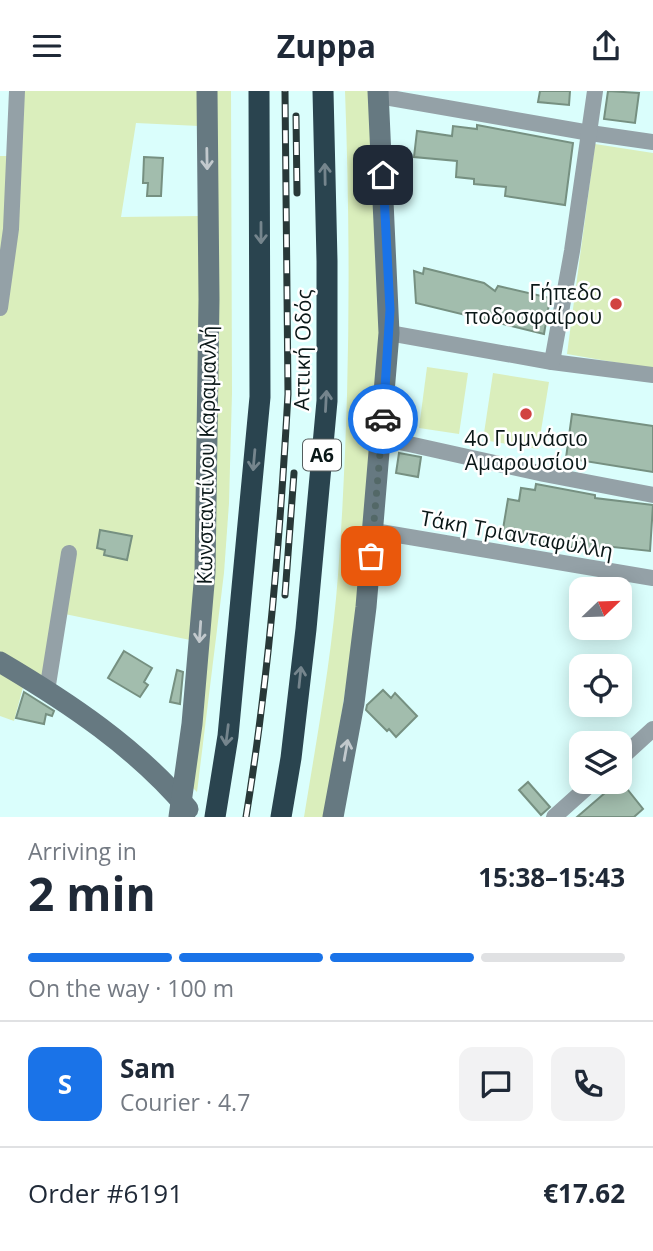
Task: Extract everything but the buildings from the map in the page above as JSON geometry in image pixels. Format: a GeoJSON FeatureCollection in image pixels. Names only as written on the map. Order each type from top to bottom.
{"type":"FeatureCollection","features":[{"type":"Feature","properties":{"kind":"highway","name":"Αττική Οδός"},"geometry":{"type":"LineString","coordinates":[[215,817],[228,736],[260,397],[259,91]]}},
{"type":"Feature","properties":{"kind":"highway","name":"Αττική Οδός"},"geometry":{"type":"LineString","coordinates":[[281,817],[302,667],[327,401],[323,91]]}},
{"type":"Feature","properties":{"kind":"street"},"geometry":{"type":"LineString","coordinates":[[0,309],[17,91]]}},
{"type":"Feature","properties":{"kind":"street","name":"Κωνσταντίνου Καραμανλή"},"geometry":{"type":"LineString","coordinates":[[185,812],[187,751],[192,724],[205,572],[209,312],[207,91]]}},
{"type":"Feature","properties":{"kind":"street"},"geometry":{"type":"LineString","coordinates":[[552,362],[595,91]]}},
{"type":"Feature","properties":{"kind":"street"},"geometry":{"type":"LineString","coordinates":[[334,817],[354,702],[374,531],[389,333],[378,94],[653,142]]}},
{"type":"Feature","properties":{"kind":"street"},"geometry":{"type":"LineString","coordinates":[[389,333],[552,362],[653,375]]}},
{"type":"Feature","properties":{"kind":"street"},"geometry":{"type":"LineString","coordinates":[[382,437],[544,474],[653,495]]}},
{"type":"Feature","properties":{"kind":"street","name":"Τάκη Τριανταφύλλη"},"geometry":{"type":"LineString","coordinates":[[374,531],[653,578]]}},
{"type":"Feature","properties":{"kind":"street"},"geometry":{"type":"LineString","coordinates":[[47,691],[69,553]]}},
{"type":"Feature","properties":{"kind":"street"},"geometry":{"type":"LineString","coordinates":[[0,662],[87,717],[145,765],[185,812]]}},
{"type":"Feature","properties":{"kind":"street"},"geometry":{"type":"LineString","coordinates":[[632,748],[653,729]]}},
{"type":"Feature","properties":{"kind":"street"},"geometry":{"type":"LineString","coordinates":[[145,765],[163,766],[187,751]]}},
{"type":"Feature","properties":{"kind":"street"},"geometry":{"type":"LineString","coordinates":[[554,817],[580,794]]}},
{"type":"Feature","properties":{"kind":"green space"},"geometry":{"type":"Polygon","coordinates":[[[9,91],[199,91],[199,126],[136,123],[121,217],[201,216],[195,641],[60,613],[46,684],[26,676],[14,721],[0,716],[0,156],[9,156],[9,91]]]}},
{"type":"Feature","properties":{"kind":"green space"},"geometry":{"type":"Polygon","coordinates":[[[216,91],[231,91],[232,393],[224,573],[197,792],[190,785],[216,91]]]}},
{"type":"Feature","properties":{"kind":"green space"},"geometry":{"type":"Polygon","coordinates":[[[345,91],[375,91],[385,297],[363,579],[325,817],[304,817],[332,636],[342,515],[348,333],[345,91]]]}},
{"type":"Feature","properties":{"kind":"green space"},"geometry":{"type":"Polygon","coordinates":[[[595,144],[653,153],[653,369],[567,354],[595,144]]]}},
{"type":"Feature","properties":{"kind":"green space"},"geometry":{"type":"Polygon","coordinates":[[[427,367],[468,373],[459,434],[419,428],[427,367]]]}},
{"type":"Feature","properties":{"kind":"green space"},"geometry":{"type":"Polygon","coordinates":[[[493,373],[549,382],[538,449],[483,440],[493,373]]]}},
{"type":"Feature","properties":{"kind":"railway"},"geometry":{"type":"LineString","coordinates":[[246,817],[273,606],[288,394],[285,91]]}},
{"type":"Feature","properties":{"kind":"railway"},"geometry":{"type":"LineString","coordinates":[[296,116],[297,193]]}},
{"type":"Feature","properties":{"kind":"railway"},"geometry":{"type":"LineString","coordinates":[[285,595],[294,473]]}},
{"type":"Feature","properties":{"kind":"way so far"},"geometry":{"type":"LineString","coordinates":[[371,556],[383,419]]}},
{"type":"Feature","properties":{"kind":"place","name":"Γήπεδο ποδοσφαίρου"},"geometry":{"type":"Point","coordinates":[616,304]}},
{"type":"Feature","properties":{"kind":"place","name":"4ο Γυμνάσιο Αμαρουσίου"},"geometry":{"type":"Point","coordinates":[526,414]}},
{"type":"Feature","properties":{"kind":"route"},"geometry":{"type":"LineString","coordinates":[[383,175],[390,310],[383,419]]}}]}
